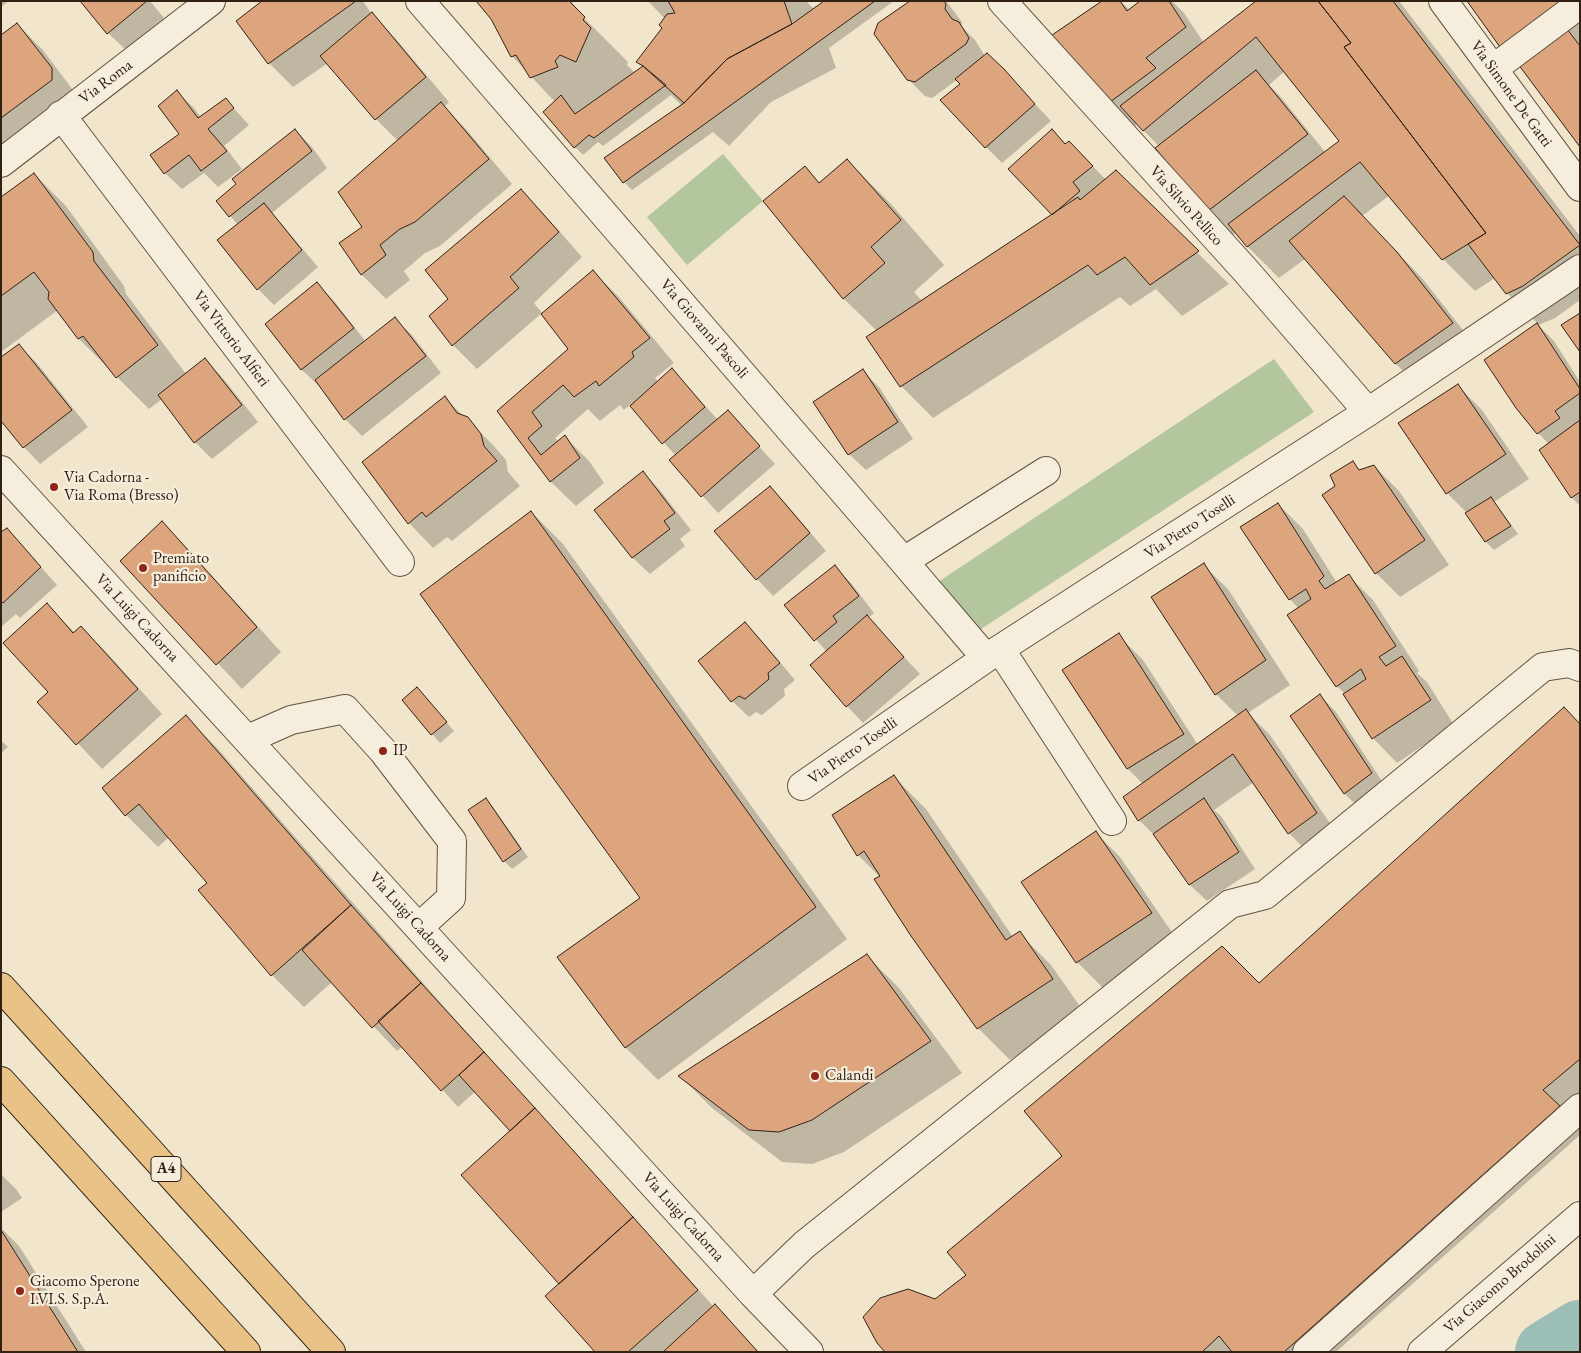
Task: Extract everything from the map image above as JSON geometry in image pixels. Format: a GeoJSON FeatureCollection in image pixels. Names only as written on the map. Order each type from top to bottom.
{"type":"FeatureCollection","features":[{"type":"Feature","properties":{"kind":"highway","name":"A4"},"geometry":{"type":"LineString","coordinates":[[1,987],[331,1352]]}},
{"type":"Feature","properties":{"kind":"highway"},"geometry":{"type":"LineString","coordinates":[[1,1081],[246,1352]]}},
{"type":"Feature","properties":{"kind":"street","name":"Via Roma"},"geometry":{"type":"LineString","coordinates":[[1,163],[211,1]]}},
{"type":"Feature","properties":{"kind":"street","name":"Via Giovanni Pascoli"},"geometry":{"type":"LineString","coordinates":[[420,1],[904,561],[993,653],[1112,821]]}},
{"type":"Feature","properties":{"kind":"street","name":"Via Silvio Pellico"},"geometry":{"type":"LineString","coordinates":[[1002,1],[1246,272],[1368,412]]}},
{"type":"Feature","properties":{"kind":"street","name":"Via Simone De Gatti"},"geometry":{"type":"LineString","coordinates":[[1443,1],[1580,187]]}},
{"type":"Feature","properties":{"kind":"street"},"geometry":{"type":"LineString","coordinates":[[1493,69],[1580,4]]}},
{"type":"Feature","properties":{"kind":"street","name":"Via Vittorio Alfieri"},"geometry":{"type":"LineString","coordinates":[[62,115],[400,562]]}},
{"type":"Feature","properties":{"kind":"street","name":"Via Pietro Toselli"},"geometry":{"type":"LineString","coordinates":[[802,786],[993,653],[1368,412],[1580,269]]}},
{"type":"Feature","properties":{"kind":"street"},"geometry":{"type":"LineString","coordinates":[[904,561],[1046,471]]}},
{"type":"Feature","properties":{"kind":"street","name":"Via Luigi Cadorna"},"geometry":{"type":"LineString","coordinates":[[5,480],[248,739],[753,1294],[809,1352]]}},
{"type":"Feature","properties":{"kind":"street"},"geometry":{"type":"LineString","coordinates":[[753,1294],[804,1245],[1230,904],[1265,895],[1544,667],[1569,663],[1580,667]]}},
{"type":"Feature","properties":{"kind":"street"},"geometry":{"type":"LineString","coordinates":[[248,739],[291,720],[345,709],[358,723],[383,751],[452,841],[451,898],[419,927]]}},
{"type":"Feature","properties":{"kind":"street"},"geometry":{"type":"LineString","coordinates":[[1307,1352],[1580,1108]]}},
{"type":"Feature","properties":{"kind":"street","name":"Via Giacomo Brodolini"},"geometry":{"type":"LineString","coordinates":[[1422,1352],[1580,1216]]}},
{"type":"Feature","properties":{"kind":"green space"},"geometry":{"type":"Polygon","coordinates":[[[723,154],[763,201],[687,265],[647,217],[723,154]]]}},
{"type":"Feature","properties":{"kind":"green space"},"geometry":{"type":"Polygon","coordinates":[[[1274,359],[1314,412],[978,631],[938,582],[1274,359]]]}},
{"type":"Feature","properties":{"kind":"building"},"geometry":{"type":"Polygon","coordinates":[[[80,1],[147,1],[107,34],[80,1]]]}},
{"type":"Feature","properties":{"kind":"building"},"geometry":{"type":"Polygon","coordinates":[[[262,1],[356,1],[268,64],[236,21],[262,1]]]}},
{"type":"Feature","properties":{"kind":"building"},"geometry":{"type":"Polygon","coordinates":[[[476,1],[569,1],[585,17],[583,20],[591,28],[576,62],[560,55],[555,61],[558,67],[530,78],[516,55],[511,57],[491,19],[476,1]]]}},
{"type":"Feature","properties":{"kind":"building"},"geometry":{"type":"Polygon","coordinates":[[[668,1],[784,1],[792,24],[727,59],[684,103],[643,66],[636,62],[662,28],[659,25],[667,14],[675,13],[668,1]]]}},
{"type":"Feature","properties":{"kind":"building"},"geometry":{"type":"Polygon","coordinates":[[[824,1],[875,1],[623,183],[604,158],[684,103],[727,59],[792,24],[824,1]]]}},
{"type":"Feature","properties":{"kind":"building"},"geometry":{"type":"Polygon","coordinates":[[[910,1],[944,1],[946,4],[945,9],[952,19],[959,22],[969,38],[966,44],[915,82],[907,80],[874,34],[878,23],[910,1]]]}},
{"type":"Feature","properties":{"kind":"building"},"geometry":{"type":"Polygon","coordinates":[[[1102,1],[1120,1],[1127,11],[1140,1],[1169,1],[1186,27],[1146,58],[1156,68],[1110,102],[1052,35],[1102,1]]]}},
{"type":"Feature","properties":{"kind":"building"},"geometry":{"type":"Polygon","coordinates":[[[1256,1],[1318,1],[1351,43],[1344,47],[1486,233],[1442,260],[1360,162],[1247,247],[1228,224],[1339,141],[1256,37],[1143,131],[1120,106],[1256,1]]]}},
{"type":"Feature","properties":{"kind":"building"},"geometry":{"type":"Polygon","coordinates":[[[1318,1],[1393,1],[1580,245],[1523,286],[1506,294],[1468,244],[1486,233],[1344,47],[1351,43],[1318,1]]]}},
{"type":"Feature","properties":{"kind":"building"},"geometry":{"type":"Polygon","coordinates":[[[1467,1],[1576,1],[1505,54],[1467,1]]]}},
{"type":"Feature","properties":{"kind":"building"},"geometry":{"type":"Polygon","coordinates":[[[372,12],[426,77],[375,120],[320,56],[372,12]]]}},
{"type":"Feature","properties":{"kind":"building"},"geometry":{"type":"Polygon","coordinates":[[[17,23],[52,68],[52,80],[1,118],[1,35],[17,23]]]}},
{"type":"Feature","properties":{"kind":"building"},"geometry":{"type":"Polygon","coordinates":[[[1564,25],[1580,46],[1580,147],[1515,60],[1564,25]]]}},
{"type":"Feature","properties":{"kind":"building"},"geometry":{"type":"Polygon","coordinates":[[[987,53],[1035,104],[985,148],[940,100],[960,84],[955,79],[987,53]]]}},
{"type":"Feature","properties":{"kind":"building"},"geometry":{"type":"Polygon","coordinates":[[[643,66],[666,85],[594,138],[589,135],[574,148],[543,112],[561,95],[575,114],[643,66]]]}},
{"type":"Feature","properties":{"kind":"building"},"geometry":{"type":"Polygon","coordinates":[[[1256,70],[1308,134],[1208,211],[1155,148],[1256,70]]]}},
{"type":"Feature","properties":{"kind":"building"},"geometry":{"type":"Polygon","coordinates":[[[177,90],[198,118],[226,98],[234,108],[208,129],[227,151],[201,171],[189,155],[164,174],[150,155],[179,134],[158,106],[177,90]]]}},
{"type":"Feature","properties":{"kind":"building"},"geometry":{"type":"Polygon","coordinates":[[[441,102],[489,159],[415,222],[400,229],[380,245],[386,255],[361,275],[339,243],[362,227],[338,192],[441,102]]]}},
{"type":"Feature","properties":{"kind":"building"},"geometry":{"type":"Polygon","coordinates":[[[295,129],[312,151],[229,217],[216,201],[236,184],[232,179],[295,129]]]}},
{"type":"Feature","properties":{"kind":"building"},"geometry":{"type":"Polygon","coordinates":[[[1052,129],[1065,144],[1069,141],[1093,166],[1073,182],[1080,191],[1052,215],[1008,169],[1052,129]]]}},
{"type":"Feature","properties":{"kind":"building"},"geometry":{"type":"Polygon","coordinates":[[[847,159],[901,220],[871,247],[885,263],[843,299],[763,201],[805,166],[819,183],[847,159]]]}},
{"type":"Feature","properties":{"kind":"building"},"geometry":{"type":"Polygon","coordinates":[[[1116,170],[1199,251],[1150,285],[1125,257],[1097,275],[1088,265],[900,387],[866,337],[1078,197],[1080,200],[1116,170]]]}},
{"type":"Feature","properties":{"kind":"building"},"geometry":{"type":"Polygon","coordinates":[[[34,173],[93,252],[94,261],[158,345],[116,378],[83,336],[78,339],[48,299],[49,292],[34,272],[1,296],[1,197],[34,173]]]}},
{"type":"Feature","properties":{"kind":"building"},"geometry":{"type":"Polygon","coordinates":[[[521,189],[559,232],[510,277],[519,288],[452,346],[429,316],[448,299],[425,270],[521,189]]]}},
{"type":"Feature","properties":{"kind":"building"},"geometry":{"type":"Polygon","coordinates":[[[1344,196],[1397,252],[1453,323],[1395,364],[1289,241],[1344,196]]]}},
{"type":"Feature","properties":{"kind":"building"},"geometry":{"type":"Polygon","coordinates":[[[264,203],[302,250],[257,290],[217,240],[264,203]]]}},
{"type":"Feature","properties":{"kind":"building"},"geometry":{"type":"Polygon","coordinates":[[[593,270],[650,338],[632,352],[634,357],[599,386],[596,381],[574,397],[563,385],[532,412],[542,426],[528,438],[541,455],[565,435],[580,458],[550,482],[497,411],[568,349],[541,314],[593,270]]]}},
{"type":"Feature","properties":{"kind":"building"},"geometry":{"type":"Polygon","coordinates":[[[317,282],[354,328],[301,370],[265,324],[317,282]]]}},
{"type":"Feature","properties":{"kind":"building"},"geometry":{"type":"Polygon","coordinates":[[[1580,313],[1580,352],[1561,325],[1580,313]]]}},
{"type":"Feature","properties":{"kind":"building"},"geometry":{"type":"Polygon","coordinates":[[[395,317],[426,356],[344,420],[315,380],[395,317]]]}},
{"type":"Feature","properties":{"kind":"building"},"geometry":{"type":"Polygon","coordinates":[[[1537,323],[1580,389],[1580,393],[1555,411],[1560,418],[1537,434],[1516,408],[1484,360],[1537,323]]]}},
{"type":"Feature","properties":{"kind":"building"},"geometry":{"type":"Polygon","coordinates":[[[19,344],[72,410],[23,448],[1,421],[1,357],[19,344]]]}},
{"type":"Feature","properties":{"kind":"building"},"geometry":{"type":"Polygon","coordinates":[[[205,358],[242,405],[194,443],[158,395],[205,358]]]}},
{"type":"Feature","properties":{"kind":"building"},"geometry":{"type":"Polygon","coordinates":[[[672,368],[705,407],[662,444],[630,406],[672,368]]]}},
{"type":"Feature","properties":{"kind":"building"},"geometry":{"type":"Polygon","coordinates":[[[863,369],[898,422],[848,455],[813,402],[863,369]]]}},
{"type":"Feature","properties":{"kind":"building"},"geometry":{"type":"Polygon","coordinates":[[[1458,384],[1506,454],[1446,494],[1398,423],[1458,384]]]}},
{"type":"Feature","properties":{"kind":"building"},"geometry":{"type":"Polygon","coordinates":[[[445,396],[457,413],[468,417],[481,434],[484,446],[497,461],[426,517],[422,512],[408,524],[362,462],[445,396]]]}},
{"type":"Feature","properties":{"kind":"building"},"geometry":{"type":"Polygon","coordinates":[[[728,410],[760,446],[701,497],[669,460],[728,410]]]}},
{"type":"Feature","properties":{"kind":"building"},"geometry":{"type":"Polygon","coordinates":[[[1580,420],[1580,492],[1571,498],[1539,450],[1580,420]]]}},
{"type":"Feature","properties":{"kind":"building"},"geometry":{"type":"Polygon","coordinates":[[[1353,461],[1359,470],[1374,465],[1425,540],[1375,574],[1322,495],[1335,486],[1330,475],[1353,461]]]}},
{"type":"Feature","properties":{"kind":"building"},"geometry":{"type":"Polygon","coordinates":[[[643,471],[675,513],[664,521],[670,529],[632,558],[594,510],[643,471]]]}},
{"type":"Feature","properties":{"kind":"building"},"geometry":{"type":"Polygon","coordinates":[[[770,486],[810,533],[756,580],[714,531],[770,486]]]}},
{"type":"Feature","properties":{"kind":"building"},"geometry":{"type":"Polygon","coordinates":[[[1491,497],[1511,526],[1485,542],[1465,513],[1491,497]]]}},
{"type":"Feature","properties":{"kind":"building"},"geometry":{"type":"Polygon","coordinates":[[[1278,503],[1324,576],[1319,581],[1325,589],[1349,574],[1396,646],[1379,657],[1386,666],[1402,656],[1431,700],[1372,739],[1343,694],[1366,679],[1361,669],[1336,687],[1287,615],[1311,599],[1306,589],[1289,600],[1240,527],[1278,503]]]}},
{"type":"Feature","properties":{"kind":"building"},"geometry":{"type":"Polygon","coordinates":[[[531,511],[816,907],[625,1048],[557,957],[640,898],[420,594],[531,511]]]}},
{"type":"Feature","properties":{"kind":"building"},"geometry":{"type":"Polygon","coordinates":[[[162,521],[257,627],[216,665],[120,561],[162,521]]]}},
{"type":"Feature","properties":{"kind":"building"},"geometry":{"type":"Polygon","coordinates":[[[7,528],[41,567],[3,603],[1,601],[1,532],[7,528]]]}},
{"type":"Feature","properties":{"kind":"building"},"geometry":{"type":"Polygon","coordinates":[[[1204,563],[1266,660],[1215,695],[1151,597],[1204,563]]]}},
{"type":"Feature","properties":{"kind":"building"},"geometry":{"type":"Polygon","coordinates":[[[835,565],[859,596],[833,616],[837,622],[814,641],[784,605],[835,565]]]}},
{"type":"Feature","properties":{"kind":"building"},"geometry":{"type":"Polygon","coordinates":[[[47,603],[73,633],[81,626],[138,689],[76,745],[37,702],[48,692],[3,643],[47,603]]]}},
{"type":"Feature","properties":{"kind":"building"},"geometry":{"type":"Polygon","coordinates":[[[867,615],[904,657],[846,707],[810,665],[867,615]]]}},
{"type":"Feature","properties":{"kind":"building"},"geometry":{"type":"Polygon","coordinates":[[[745,622],[780,663],[768,673],[769,679],[745,699],[739,696],[731,702],[698,661],[745,622]]]}},
{"type":"Feature","properties":{"kind":"building"},"geometry":{"type":"Polygon","coordinates":[[[1119,633],[1184,734],[1127,769],[1062,670],[1119,633]]]}},
{"type":"Feature","properties":{"kind":"building"},"geometry":{"type":"Polygon","coordinates":[[[417,687],[447,722],[431,735],[402,700],[417,687]]]}},
{"type":"Feature","properties":{"kind":"building"},"geometry":{"type":"Polygon","coordinates":[[[1320,694],[1372,773],[1344,794],[1290,716],[1320,694]]]}},
{"type":"Feature","properties":{"kind":"building"},"geometry":{"type":"Polygon","coordinates":[[[1564,707],[1580,724],[1580,1059],[1543,1090],[1560,1106],[1284,1352],[1232,1352],[1219,1336],[1202,1352],[885,1352],[877,1343],[863,1317],[880,1298],[908,1289],[935,1299],[966,1275],[947,1252],[1062,1156],[1024,1111],[1222,946],[1259,983],[1564,707]]]}},
{"type":"Feature","properties":{"kind":"building"},"geometry":{"type":"Polygon","coordinates":[[[1246,709],[1317,813],[1288,834],[1233,754],[1138,821],[1123,797],[1246,709]]]}},
{"type":"Feature","properties":{"kind":"building"},"geometry":{"type":"Polygon","coordinates":[[[186,715],[351,905],[271,976],[198,890],[207,883],[139,804],[125,816],[102,788],[186,715]]]}},
{"type":"Feature","properties":{"kind":"building"},"geometry":{"type":"Polygon","coordinates":[[[894,775],[1006,940],[1020,931],[1053,979],[977,1029],[911,936],[874,879],[880,876],[864,851],[857,856],[832,815],[894,775]]]}},
{"type":"Feature","properties":{"kind":"building"},"geometry":{"type":"Polygon","coordinates":[[[486,798],[521,849],[503,862],[468,810],[486,798]]]}},
{"type":"Feature","properties":{"kind":"building"},"geometry":{"type":"Polygon","coordinates":[[[1204,798],[1239,852],[1189,885],[1153,834],[1204,798]]]}},
{"type":"Feature","properties":{"kind":"building"},"geometry":{"type":"Polygon","coordinates":[[[1096,831],[1152,913],[1076,963],[1021,882],[1096,831]]]}},
{"type":"Feature","properties":{"kind":"building"},"geometry":{"type":"Polygon","coordinates":[[[351,905],[421,983],[372,1028],[302,950],[351,905]]]}},
{"type":"Feature","properties":{"kind":"building"},"geometry":{"type":"Polygon","coordinates":[[[867,954],[931,1041],[812,1120],[779,1132],[749,1130],[678,1076],[867,954]]]}},
{"type":"Feature","properties":{"kind":"building"},"geometry":{"type":"Polygon","coordinates":[[[421,983],[484,1052],[441,1091],[378,1021],[421,983]]]}},
{"type":"Feature","properties":{"kind":"building"},"geometry":{"type":"Polygon","coordinates":[[[484,1052],[535,1108],[510,1131],[459,1075],[484,1052]]]}},
{"type":"Feature","properties":{"kind":"building"},"geometry":{"type":"Polygon","coordinates":[[[535,1108],[633,1217],[559,1284],[461,1175],[535,1108]]]}},
{"type":"Feature","properties":{"kind":"building"},"geometry":{"type":"Polygon","coordinates":[[[633,1217],[698,1290],[628,1352],[595,1352],[545,1296],[633,1217]]]}},
{"type":"Feature","properties":{"kind":"building","name":"Giacomo Sperone I.VI.S. S.p.A."},"geometry":{"type":"Polygon","coordinates":[[[1,1230],[78,1352],[1,1352],[1,1230]]]}},
{"type":"Feature","properties":{"kind":"building"},"geometry":{"type":"Polygon","coordinates":[[[715,1304],[758,1352],[663,1352],[715,1304]]]}},
{"type":"Feature","properties":{"kind":"waterway"},"geometry":{"type":"LineString","coordinates":[[1547,1352],[1580,1332]]}},
{"type":"Feature","properties":{"kind":"place","name":"Via Cadorna - Via Roma (Bresso)"},"geometry":{"type":"Point","coordinates":[54,487]}},
{"type":"Feature","properties":{"kind":"place","name":"Premiato panificio"},"geometry":{"type":"Point","coordinates":[143,568]}},
{"type":"Feature","properties":{"kind":"place","name":"IP"},"geometry":{"type":"Point","coordinates":[383,751]}},
{"type":"Feature","properties":{"kind":"place","name":"Calandi"},"geometry":{"type":"Point","coordinates":[815,1076]}},
{"type":"Feature","properties":{"kind":"place","name":"Giacomo Sperone I.VI.S. S.p.A."},"geometry":{"type":"Point","coordinates":[20,1291]}}]}
